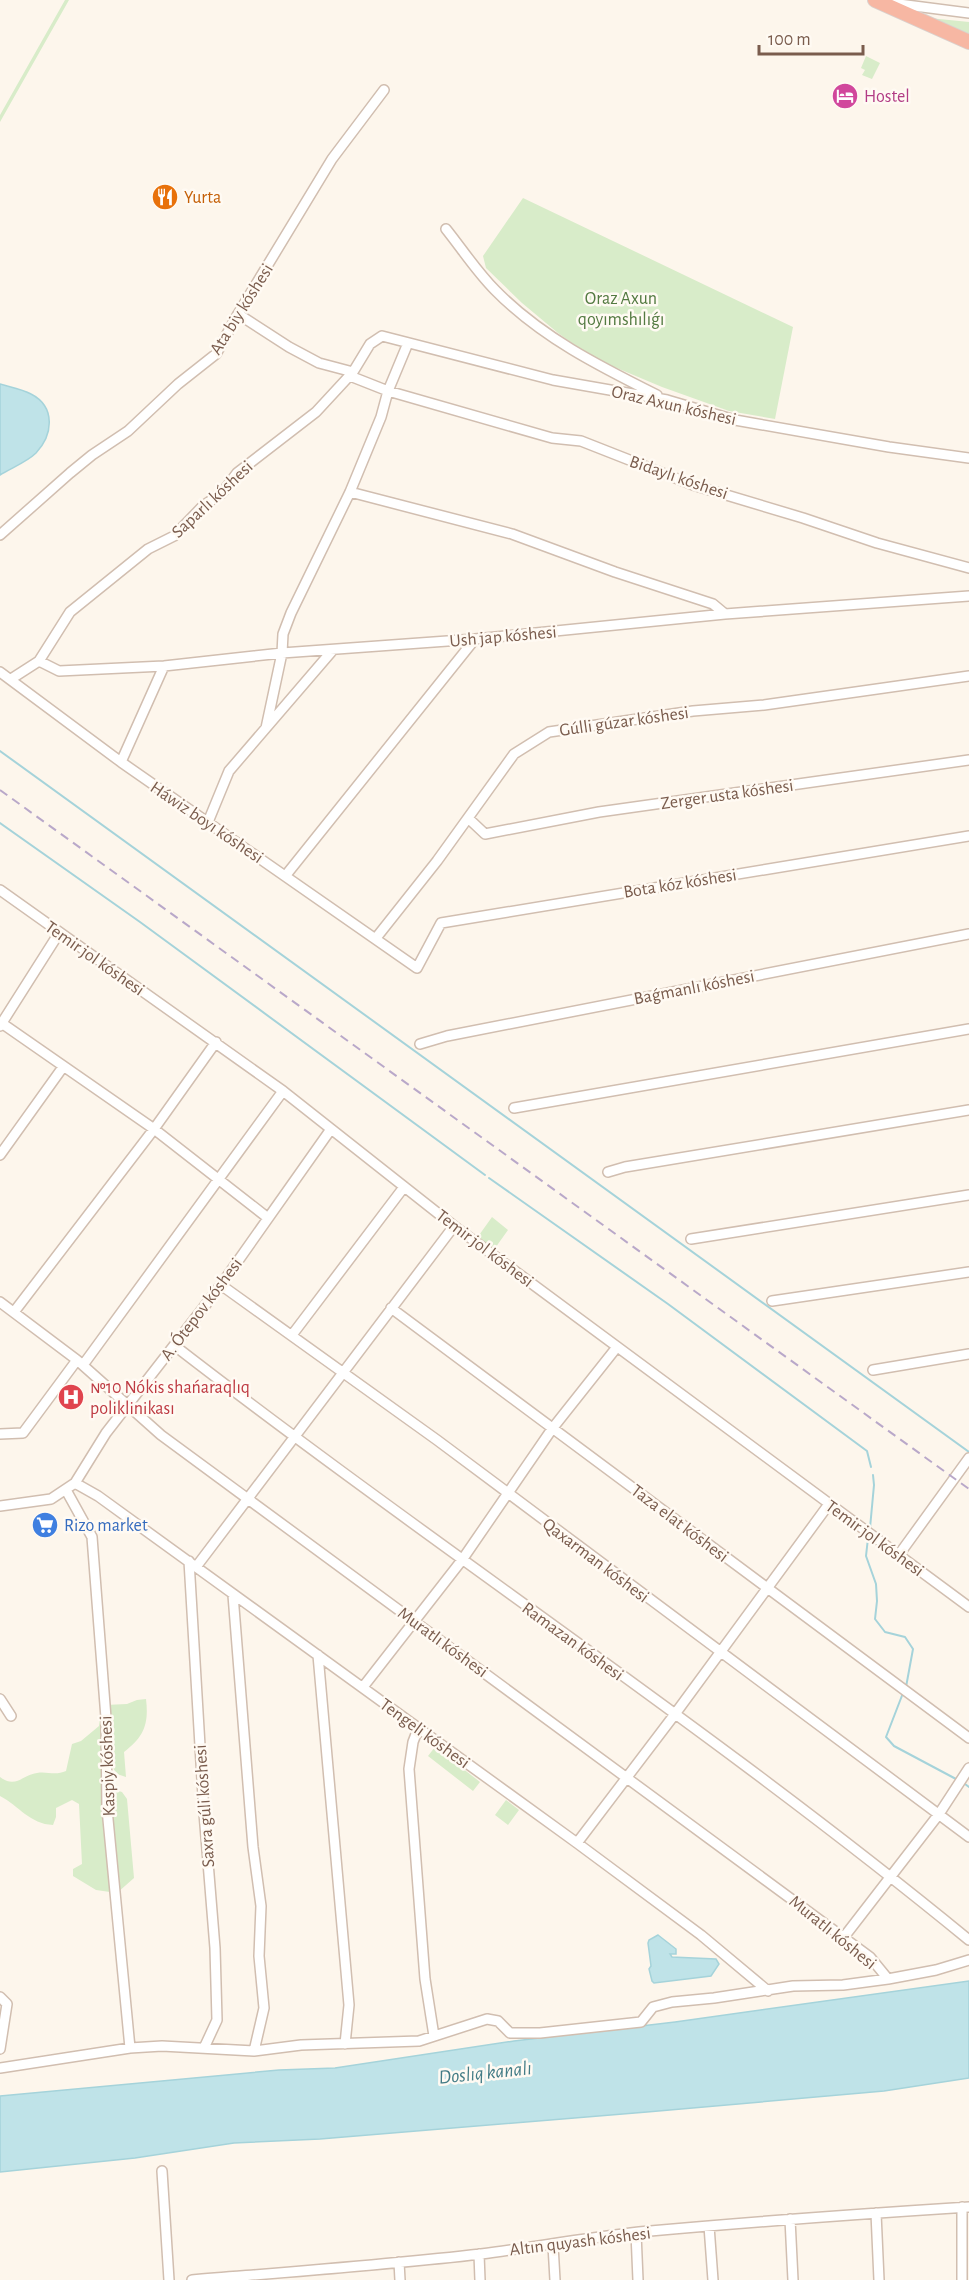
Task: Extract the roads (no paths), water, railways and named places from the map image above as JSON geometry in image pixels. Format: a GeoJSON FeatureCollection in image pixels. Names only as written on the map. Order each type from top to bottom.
{"type":"FeatureCollection","features":[{"type":"Feature","properties":{"kind":"highway"},"geometry":{"type":"LineString","coordinates":[[875,0],[969,42]]}},
{"type":"Feature","properties":{"kind":"street"},"geometry":{"type":"LineString","coordinates":[[875,0],[969,13]]}},
{"type":"Feature","properties":{"kind":"street","name":"Ata biy kóshesi"},"geometry":{"type":"LineString","coordinates":[[0,535],[70,473],[128,431],[178,384],[216,354],[332,159],[384,90]]}},
{"type":"Feature","properties":{"kind":"street"},"geometry":{"type":"LineString","coordinates":[[446,229],[495,290],[556,341],[600,367],[667,400]]}},
{"type":"Feature","properties":{"kind":"street","name":"Bidaylı kóshesi"},"geometry":{"type":"LineString","coordinates":[[238,314],[289,347],[320,363],[388,391],[552,438],[580,441],[693,484],[877,543],[969,568]]}},
{"type":"Feature","properties":{"kind":"street","name":"Oraz Axun kóshesi"},"geometry":{"type":"LineString","coordinates":[[382,336],[562,382],[667,400],[735,420],[889,447],[969,458]]}},
{"type":"Feature","properties":{"kind":"street","name":"Saparlı kóshesi"},"geometry":{"type":"LineString","coordinates":[[11,679],[39,661],[70,612],[148,549],[174,536],[203,506],[222,493],[237,473],[316,412],[351,374],[370,344],[382,336]]}},
{"type":"Feature","properties":{"kind":"street"},"geometry":{"type":"LineString","coordinates":[[267,728],[282,653],[283,634],[350,492],[408,343]]}},
{"type":"Feature","properties":{"kind":"street"},"geometry":{"type":"LineString","coordinates":[[350,492],[512,534],[615,572],[713,604],[725,614]]}},
{"type":"Feature","properties":{"kind":"street","name":"Ush jap kóshesi"},"geometry":{"type":"LineString","coordinates":[[39,661],[59,671],[164,666],[282,653],[475,639],[725,614],[969,596]]}},
{"type":"Feature","properties":{"kind":"street"},"geometry":{"type":"LineString","coordinates":[[286,875],[475,639]]}},
{"type":"Feature","properties":{"kind":"street"},"geometry":{"type":"LineString","coordinates":[[208,822],[229,771],[332,651]]}},
{"type":"Feature","properties":{"kind":"street"},"geometry":{"type":"LineString","coordinates":[[121,762],[164,666]]}},
{"type":"Feature","properties":{"kind":"street","name":"Háwiz boyı kóshesi"},"geometry":{"type":"LineString","coordinates":[[0,672],[121,762],[417,968]]}},
{"type":"Feature","properties":{"kind":"street","name":"Gúlli gúzar kóshesi"},"geometry":{"type":"LineString","coordinates":[[376,938],[514,754],[549,732],[969,676]]}},
{"type":"Feature","properties":{"kind":"street","name":"Zerger usta kóshesi"},"geometry":{"type":"LineString","coordinates":[[468,818],[485,834],[599,812],[969,760]]}},
{"type":"Feature","properties":{"kind":"street","name":"Bota kóz kóshesi"},"geometry":{"type":"LineString","coordinates":[[417,968],[441,923],[969,836]]}},
{"type":"Feature","properties":{"kind":"street","name":"Temir jol kóshesi"},"geometry":{"type":"LineString","coordinates":[[0,890],[283,1091],[454,1226],[969,1607]]}},
{"type":"Feature","properties":{"kind":"street"},"geometry":{"type":"LineString","coordinates":[[59,933],[1,1024],[154,1129],[268,1218]]}},
{"type":"Feature","properties":{"kind":"street","name":"Baǵmanlı kóshesi"},"geometry":{"type":"LineString","coordinates":[[420,1044],[447,1035],[969,934]]}},
{"type":"Feature","properties":{"kind":"street"},"geometry":{"type":"LineString","coordinates":[[514,1108],[969,1029]]}},
{"type":"Feature","properties":{"kind":"street"},"geometry":{"type":"LineString","coordinates":[[14,1312],[154,1129],[216,1042]]}},
{"type":"Feature","properties":{"kind":"street"},"geometry":{"type":"LineString","coordinates":[[0,1155],[63,1067]]}},
{"type":"Feature","properties":{"kind":"street"},"geometry":{"type":"LineString","coordinates":[[0,1434],[22,1432],[80,1363],[220,1179],[283,1091]]}},
{"type":"Feature","properties":{"kind":"street"},"geometry":{"type":"LineString","coordinates":[[608,1172],[625,1167],[969,1110]]}},
{"type":"Feature","properties":{"kind":"street","name":"A. Ótepov kóshesi"},"geometry":{"type":"LineString","coordinates":[[0,1506],[51,1499],[75,1483],[106,1433],[221,1285],[332,1129]]}},
{"type":"Feature","properties":{"kind":"street"},"geometry":{"type":"LineString","coordinates":[[292,1335],[404,1187]]}},
{"type":"Feature","properties":{"kind":"street"},"geometry":{"type":"LineString","coordinates":[[691,1239],[969,1195]]}},
{"type":"Feature","properties":{"kind":"street"},"geometry":{"type":"LineString","coordinates":[[193,1564],[248,1498],[454,1226]]}},
{"type":"Feature","properties":{"kind":"street"},"geometry":{"type":"LineString","coordinates":[[772,1301],[969,1272]]}},
{"type":"Feature","properties":{"kind":"street","name":"Qaxarman kóshesi"},"geometry":{"type":"LineString","coordinates":[[221,1285],[437,1440],[969,1836]]}},
{"type":"Feature","properties":{"kind":"street","name":"Muratlı kóshesi"},"geometry":{"type":"LineString","coordinates":[[1,1304],[80,1363],[161,1434],[844,1937],[870,1957],[888,1979]]}},
{"type":"Feature","properties":{"kind":"street","name":"Taza elat kóshesi"},"geometry":{"type":"LineString","coordinates":[[391,1308],[969,1738]]}},
{"type":"Feature","properties":{"kind":"street","name":"Ramazan kóshesi"},"geometry":{"type":"LineString","coordinates":[[175,1346],[293,1437],[675,1714],[892,1877],[969,1940]]}},
{"type":"Feature","properties":{"kind":"street"},"geometry":{"type":"LineString","coordinates":[[363,1687],[462,1560],[552,1429],[617,1347]]}},
{"type":"Feature","properties":{"kind":"street"},"geometry":{"type":"LineString","coordinates":[[873,1370],[969,1354]]}},
{"type":"Feature","properties":{"kind":"street"},"geometry":{"type":"LineString","coordinates":[[898,1556],[969,1458]]}},
{"type":"Feature","properties":{"kind":"street","name":"Tengeli kóshesi"},"geometry":{"type":"LineString","coordinates":[[75,1483],[98,1496],[193,1564],[577,1843],[700,1935],[768,1991]]}},
{"type":"Feature","properties":{"kind":"street","name":"Kaspiy kóshesi"},"geometry":{"type":"LineString","coordinates":[[66,1490],[92,1537],[106,1718],[107,1809],[130,2048]]}},
{"type":"Feature","properties":{"kind":"street"},"geometry":{"type":"LineString","coordinates":[[577,1843],[829,1504]]}},
{"type":"Feature","properties":{"kind":"street","name":"Saxra gúli kóshesi"},"geometry":{"type":"LineString","coordinates":[[193,1564],[204,1813],[215,1948],[217,2020],[204,2048]]}},
{"type":"Feature","properties":{"kind":"street"},"geometry":{"type":"LineString","coordinates":[[233,1595],[253,1848],[261,1906],[259,1956],[264,2008],[254,2051]]}},
{"type":"Feature","properties":{"kind":"street"},"geometry":{"type":"LineString","coordinates":[[318,1655],[349,2006],[345,2044]]}},
{"type":"Feature","properties":{"kind":"street"},"geometry":{"type":"LineString","coordinates":[[0,1699],[11,1716]]}},
{"type":"Feature","properties":{"kind":"street"},"geometry":{"type":"LineString","coordinates":[[418,1729],[413,1742],[410,1769],[425,1979],[434,2036]]}},
{"type":"Feature","properties":{"kind":"street"},"geometry":{"type":"LineString","coordinates":[[844,1937],[939,1814],[969,1768]]}},
{"type":"Feature","properties":{"kind":"street"},"geometry":{"type":"LineString","coordinates":[[0,2067],[130,2048],[162,2046],[254,2051],[301,2045],[419,2041],[487,2019],[498,2021],[510,2033],[540,2033],[641,2022],[653,2007],[672,2002],[793,1986],[888,1979],[936,1970],[969,1960]]}},
{"type":"Feature","properties":{"kind":"street"},"geometry":{"type":"LineString","coordinates":[[0,1997],[7,2004],[0,2049]]}},
{"type":"Feature","properties":{"kind":"street"},"geometry":{"type":"LineString","coordinates":[[162,2171],[169,2280]]}},
{"type":"Feature","properties":{"kind":"street"},"geometry":{"type":"LineString","coordinates":[[962,2280],[965,2207]]}},
{"type":"Feature","properties":{"kind":"street","name":"Altın quyash kóshesi"},"geometry":{"type":"LineString","coordinates":[[192,2280],[319,2275],[399,2262],[553,2245],[636,2233],[876,2212],[965,2207]]}},
{"type":"Feature","properties":{"kind":"street"},"geometry":{"type":"LineString","coordinates":[[876,2212],[879,2280]]}},
{"type":"Feature","properties":{"kind":"street"},"geometry":{"type":"LineString","coordinates":[[790,2219],[793,2280]]}},
{"type":"Feature","properties":{"kind":"street"},"geometry":{"type":"LineString","coordinates":[[710,2226],[713,2280]]}},
{"type":"Feature","properties":{"kind":"street"},"geometry":{"type":"LineString","coordinates":[[636,2233],[638,2280]]}},
{"type":"Feature","properties":{"kind":"street"},"geometry":{"type":"LineString","coordinates":[[553,2245],[555,2280]]}},
{"type":"Feature","properties":{"kind":"street"},"geometry":{"type":"LineString","coordinates":[[479,2254],[480,2280]]}},
{"type":"Feature","properties":{"kind":"street"},"geometry":{"type":"LineString","coordinates":[[399,2262],[400,2280]]}},
{"type":"Feature","properties":{"kind":"water"},"geometry":{"type":"Polygon","coordinates":[[[0,384],[24,391],[39,400],[45,406],[49,422],[46,438],[36,453],[0,475],[0,384]]]}},
{"type":"Feature","properties":{"kind":"water"},"geometry":{"type":"Polygon","coordinates":[[[658,1935],[676,1949],[676,1954],[670,1954],[672,1957],[716,1959],[719,1964],[711,1976],[654,1983],[649,1969],[651,1966],[648,1943],[658,1935]]]}},
{"type":"Feature","properties":{"kind":"water","name":"Doslıq kanalı"},"geometry":{"type":"Polygon","coordinates":[[[969,1981],[969,2078],[884,2091],[647,2112],[320,2139],[234,2143],[135,2158],[0,2172],[0,2096],[279,2070],[335,2068],[514,2041],[675,2022],[969,1981]]]}},
{"type":"Feature","properties":{"kind":"waterway"},"geometry":{"type":"LineString","coordinates":[[0,751],[969,1452]]}},
{"type":"Feature","properties":{"kind":"waterway"},"geometry":{"type":"LineString","coordinates":[[0,823],[140,922],[485,1175]]}},
{"type":"Feature","properties":{"kind":"waterway"},"geometry":{"type":"LineString","coordinates":[[489,1178],[668,1304],[867,1451],[871,1467]]}},
{"type":"Feature","properties":{"kind":"waterway"},"geometry":{"type":"LineString","coordinates":[[870,1528],[873,1475]]}},
{"type":"Feature","properties":{"kind":"waterway"},"geometry":{"type":"LineString","coordinates":[[868,1538],[866,1556],[876,1584],[875,1619],[885,1632],[905,1637],[913,1649],[906,1687]]}},
{"type":"Feature","properties":{"kind":"waterway"},"geometry":{"type":"LineString","coordinates":[[903,1693],[886,1737],[894,1746],[956,1779]]}},
{"type":"Feature","properties":{"kind":"waterway"},"geometry":{"type":"LineString","coordinates":[[965,1784],[969,1787]]}},
{"type":"Feature","properties":{"kind":"railway"},"geometry":{"type":"LineString","coordinates":[[0,790],[969,1489]]}},
{"type":"Feature","properties":{"kind":"place","name":"Hostel"},"geometry":{"type":"Point","coordinates":[845,96]}},
{"type":"Feature","properties":{"kind":"place","name":"Yurta"},"geometry":{"type":"Point","coordinates":[165,197]}},
{"type":"Feature","properties":{"kind":"place","name":"№10 Nókis shańaraqlıq poliklinikası"},"geometry":{"type":"Point","coordinates":[71,1397]}},
{"type":"Feature","properties":{"kind":"place","name":"Rizo market"},"geometry":{"type":"Point","coordinates":[45,1525]}},
{"type":"Feature","properties":{"kind":"park label","name":"Oraz Axun qoyımshılıǵı"},"geometry":{"type":"Point","coordinates":[621,308]}}]}
